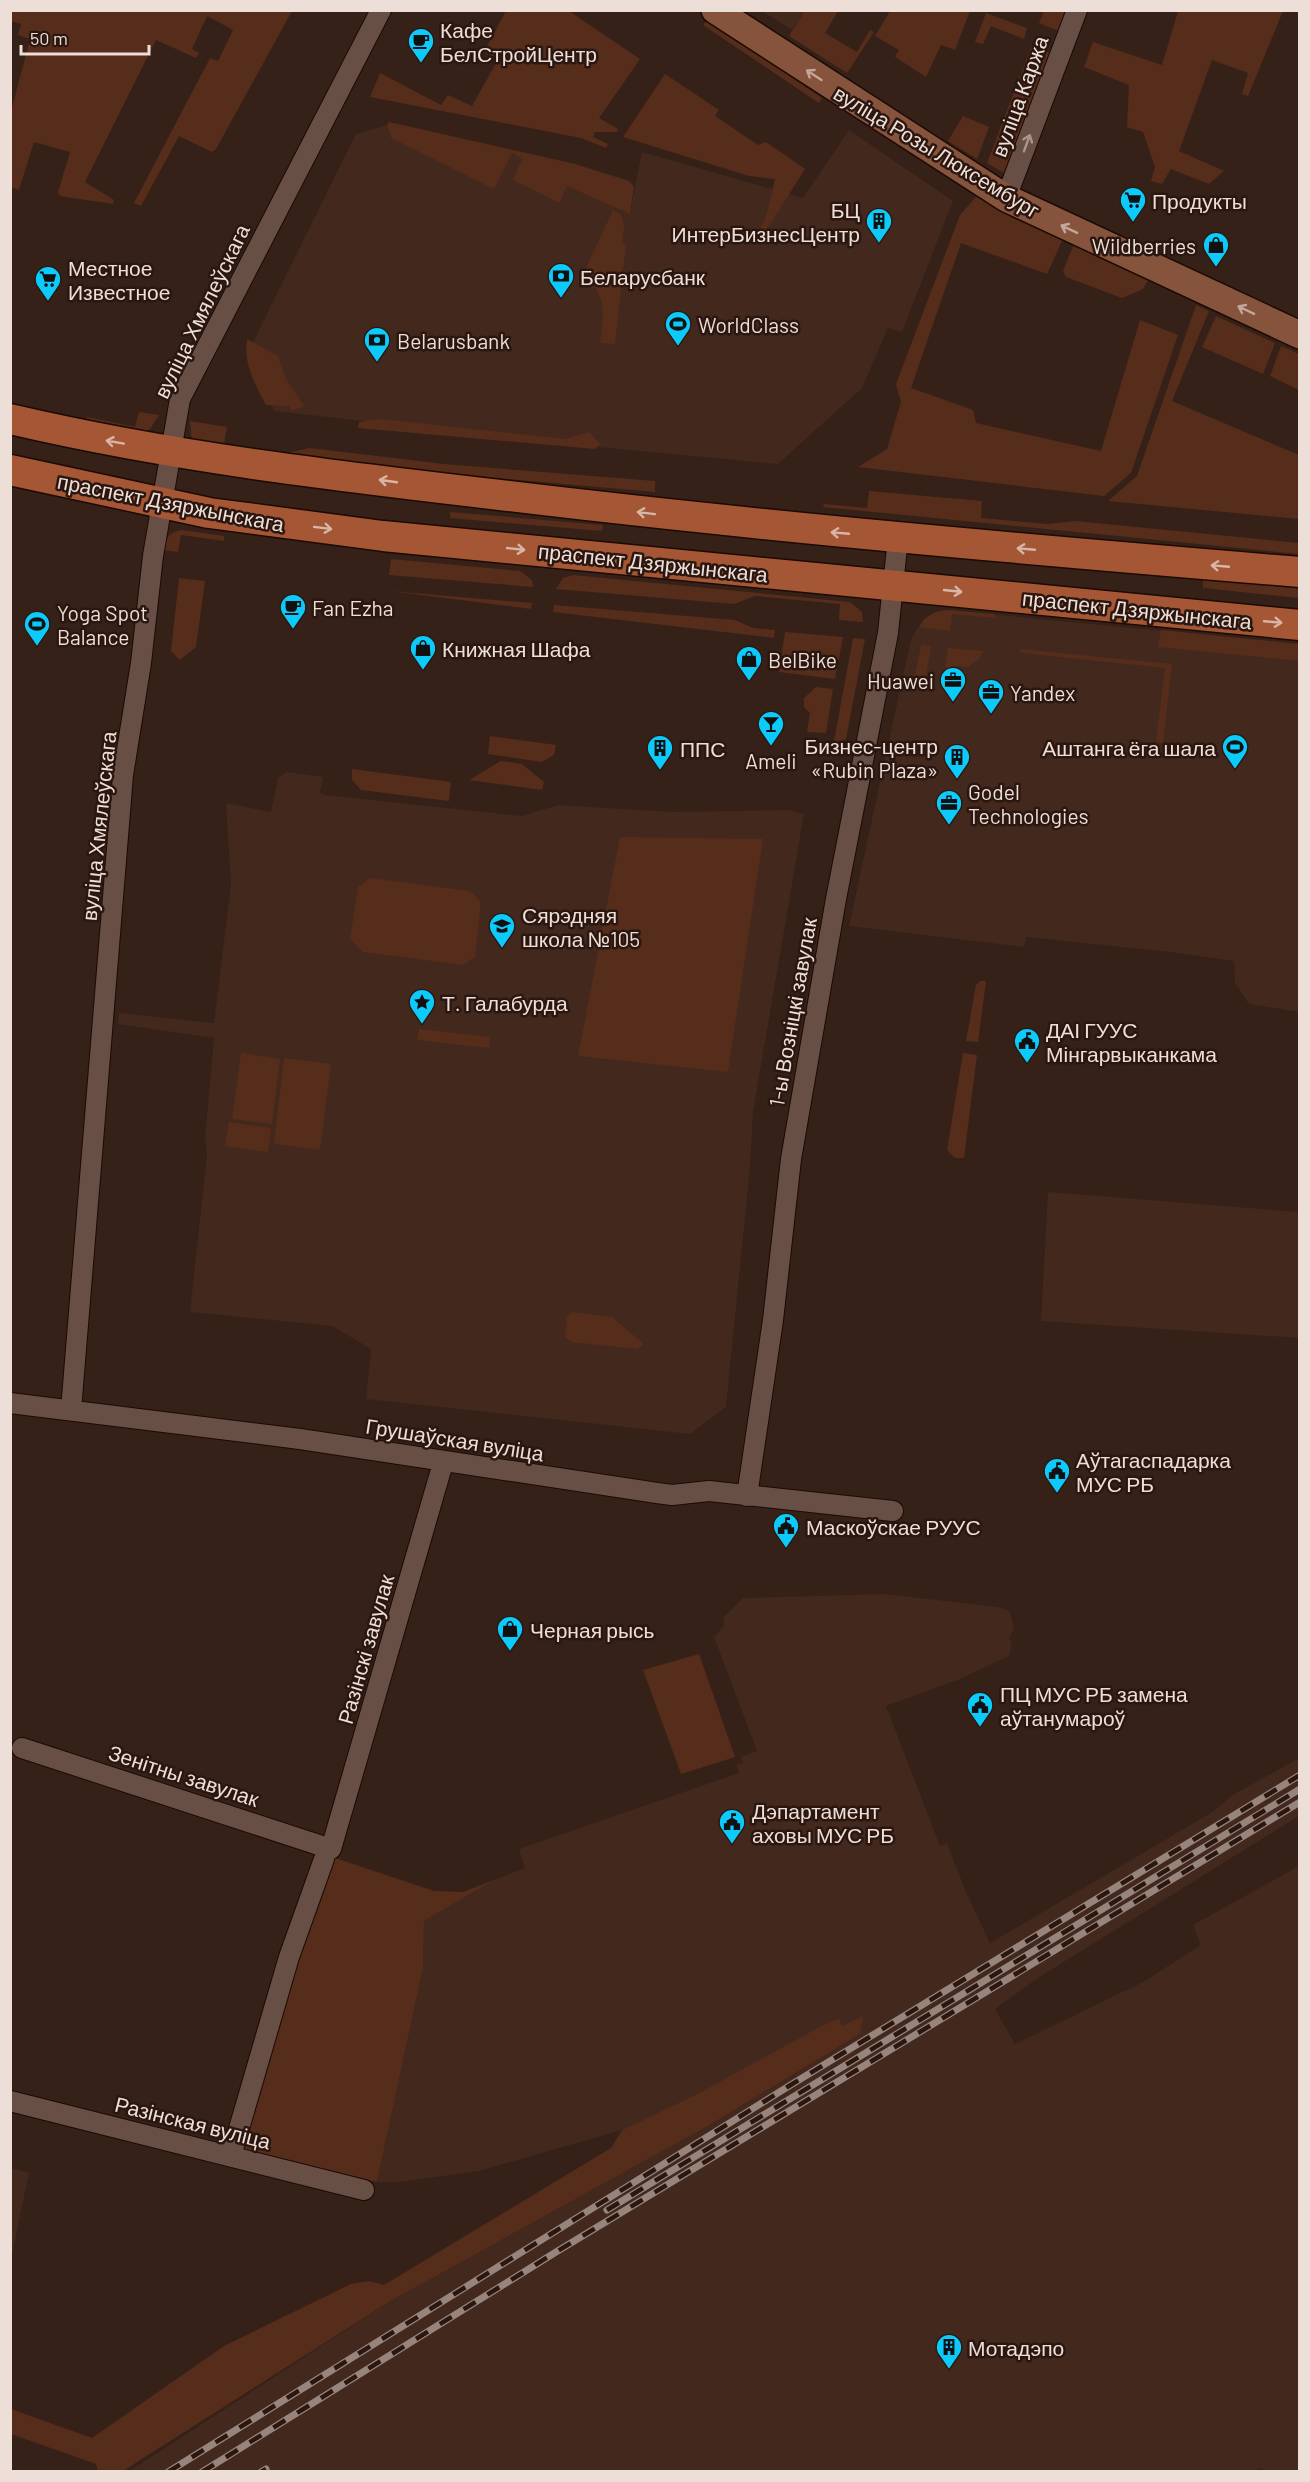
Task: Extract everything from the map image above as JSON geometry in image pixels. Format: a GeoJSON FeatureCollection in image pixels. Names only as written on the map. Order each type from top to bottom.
{"type":"FeatureCollection","features":[{"type":"Feature","properties":{"kind":"main road"},"geometry":{"type":"LineString","coordinates":[[10,419],[95,439],[172,452],[678,517],[1299,572]]}},
{"type":"Feature","properties":{"kind":"main road","name":"праспект Дзяржынскага"},"geometry":{"type":"LineString","coordinates":[[10,470],[209,513],[384,536],[1299,625]]}},
{"type":"Feature","properties":{"kind":"street","name":"вуліца Хмялеўскага"},"geometry":{"type":"LineString","coordinates":[[71,1410],[123,775],[141,663],[161,502],[180,399],[381,10]]}},
{"type":"Feature","properties":{"kind":"street","name":"вуліца Розы Люксембург"},"geometry":{"type":"LineString","coordinates":[[715,10],[1006,198],[1299,335]]}},
{"type":"Feature","properties":{"kind":"street","name":"вуліца Каржа"},"geometry":{"type":"LineString","coordinates":[[1006,198],[1077,10]]}},
{"type":"Feature","properties":{"kind":"street","name":"1-ы Возніцкі завулак"},"geometry":{"type":"LineString","coordinates":[[747,1496],[773,1320],[791,1158],[836,899],[886,644],[895,586],[898,538]]}},
{"type":"Feature","properties":{"kind":"street","name":"Грушаўская вуліца"},"geometry":{"type":"LineString","coordinates":[[10,1403],[300,1439],[443,1463],[672,1495],[709,1491],[893,1511]]}},
{"type":"Feature","properties":{"kind":"street","name":"Разінскі завулак"},"geometry":{"type":"LineString","coordinates":[[231,2156],[289,1958],[328,1854],[443,1463]]}},
{"type":"Feature","properties":{"kind":"street","name":"Зенітны завулак"},"geometry":{"type":"LineString","coordinates":[[22,1748],[328,1854]]}},
{"type":"Feature","properties":{"kind":"street","name":"Разінская вуліца"},"geometry":{"type":"LineString","coordinates":[[10,2101],[364,2190]]}},
{"type":"Feature","properties":{"kind":"shaded area"},"geometry":{"type":"Polygon","coordinates":[[[11,10],[292,11],[216,149],[212,152],[179,136],[141,206],[134,203],[210,58],[218,61],[233,30],[207,16],[192,49],[199,53],[196,58],[156,40],[85,182],[114,200],[113,204],[60,196],[58,192],[70,152],[34,142],[19,190],[11,187],[11,112],[30,39],[18,35],[21,24],[11,21],[11,10]]]}},
{"type":"Feature","properties":{"kind":"shaded area"},"geometry":{"type":"Polygon","coordinates":[[[805,10],[838,11],[825,33],[857,52],[870,30],[874,32],[847,73],[789,36],[805,10]]]}},
{"type":"Feature","properties":{"kind":"shaded area"},"geometry":{"type":"Polygon","coordinates":[[[506,11],[569,11],[640,59],[599,118],[618,129],[617,132],[595,132],[593,137],[608,144],[606,148],[581,138],[370,97],[380,73],[441,105],[448,95],[472,106],[496,63],[485,52],[506,11]]]}},
{"type":"Feature","properties":{"kind":"shaded area"},"geometry":{"type":"Polygon","coordinates":[[[762,11],[804,11],[792,30],[762,11]]]}},
{"type":"Feature","properties":{"kind":"shaded area"},"geometry":{"type":"Polygon","coordinates":[[[890,11],[970,11],[955,50],[941,45],[926,77],[895,57],[899,50],[875,36],[890,11]]]}},
{"type":"Feature","properties":{"kind":"shaded area"},"geometry":{"type":"Polygon","coordinates":[[[1044,11],[1069,11],[1061,32],[1039,23],[1044,11]]]}},
{"type":"Feature","properties":{"kind":"shaded area"},"geometry":{"type":"Polygon","coordinates":[[[1178,11],[1283,11],[1248,96],[1242,94],[1248,73],[1212,60],[1179,151],[1224,171],[1209,184],[1171,169],[1162,184],[1151,181],[1155,167],[1143,132],[1127,127],[1129,85],[1084,67],[1093,42],[1162,65],[1178,11]]]}},
{"type":"Feature","properties":{"kind":"shaded area"},"geometry":{"type":"Polygon","coordinates":[[[986,13],[1027,28],[1024,39],[991,26],[983,44],[975,42],[986,13]]]}},
{"type":"Feature","properties":{"kind":"shaded area"},"geometry":{"type":"Polygon","coordinates":[[[707,20],[822,98],[819,103],[703,25],[707,20]]]}},
{"type":"Feature","properties":{"kind":"shaded area"},"geometry":{"type":"Polygon","coordinates":[[[1032,45],[1053,54],[1012,170],[1004,173],[987,163],[1032,45]]]}},
{"type":"Feature","properties":{"kind":"shaded area"},"geometry":{"type":"Polygon","coordinates":[[[665,74],[719,110],[715,116],[758,145],[766,142],[805,169],[762,237],[758,233],[766,217],[775,179],[749,176],[623,137],[665,74]]]}},
{"type":"Feature","properties":{"kind":"shaded area"},"geometry":{"type":"Polygon","coordinates":[[[963,116],[989,127],[977,159],[948,141],[963,116]]]}},
{"type":"Feature","properties":{"kind":"shaded area"},"geometry":{"type":"Polygon","coordinates":[[[389,122],[575,164],[629,181],[634,187],[630,214],[567,186],[559,203],[513,180],[522,159],[512,153],[494,189],[391,138],[387,125],[389,122]]]}},
{"type":"Feature","properties":{"kind":"shaded area"},"geometry":{"type":"Polygon","coordinates":[[[387,125],[512,153],[631,208],[642,152],[803,198],[849,130],[953,201],[902,332],[888,328],[862,388],[778,464],[587,446],[274,411],[251,346],[356,134],[387,125]]]}},
{"type":"Feature","properties":{"kind":"shaded area"},"geometry":{"type":"Polygon","coordinates":[[[983,189],[1065,234],[1047,274],[961,243],[911,388],[973,410],[976,423],[1101,451],[1140,320],[1178,335],[1131,473],[1104,496],[858,467],[887,449],[901,402],[896,384],[960,215],[983,189]]]}},
{"type":"Feature","properties":{"kind":"shaded area"},"geometry":{"type":"Polygon","coordinates":[[[613,210],[623,220],[622,243],[626,244],[615,344],[600,343],[602,305],[597,290],[584,272],[613,210]]]}},
{"type":"Feature","properties":{"kind":"shaded area"},"geometry":{"type":"Polygon","coordinates":[[[1076,239],[1153,272],[1143,289],[1122,298],[1066,277],[1063,271],[1076,239]]]}},
{"type":"Feature","properties":{"kind":"shaded area"},"geometry":{"type":"Polygon","coordinates":[[[1196,305],[1209,311],[1172,401],[1299,455],[1299,519],[1108,501],[1137,476],[1196,305]]]}},
{"type":"Feature","properties":{"kind":"shaded area"},"geometry":{"type":"Polygon","coordinates":[[[1216,316],[1275,343],[1263,374],[1202,347],[1216,316]]]}},
{"type":"Feature","properties":{"kind":"shaded area"},"geometry":{"type":"Polygon","coordinates":[[[247,339],[278,356],[286,379],[304,406],[292,411],[289,406],[266,405],[248,365],[247,339]]]}},
{"type":"Feature","properties":{"kind":"shaded area"},"geometry":{"type":"Polygon","coordinates":[[[1281,346],[1299,354],[1299,390],[1270,376],[1281,346]]]}},
{"type":"Feature","properties":{"kind":"shaded area"},"geometry":{"type":"Polygon","coordinates":[[[139,412],[159,415],[150,429],[144,433],[86,421],[87,417],[135,427],[139,412]]]}},
{"type":"Feature","properties":{"kind":"shaded area"},"geometry":{"type":"Polygon","coordinates":[[[380,419],[565,439],[589,432],[600,444],[595,449],[358,428],[359,422],[380,419]]]}},
{"type":"Feature","properties":{"kind":"shaded area"},"geometry":{"type":"Polygon","coordinates":[[[190,421],[227,427],[224,444],[287,453],[310,448],[444,464],[655,481],[655,492],[395,469],[194,441],[190,421]]]}},
{"type":"Feature","properties":{"kind":"shaded area"},"geometry":{"type":"Polygon","coordinates":[[[869,491],[982,501],[981,518],[1048,524],[1075,521],[1299,543],[1299,554],[823,507],[824,504],[867,508],[869,491]]]}},
{"type":"Feature","properties":{"kind":"shaded area"},"geometry":{"type":"Polygon","coordinates":[[[450,512],[603,525],[602,531],[450,518],[450,512]]]}},
{"type":"Feature","properties":{"kind":"shaded area"},"geometry":{"type":"Polygon","coordinates":[[[182,530],[224,536],[224,541],[181,535],[178,552],[164,550],[169,536],[182,530]]]}},
{"type":"Feature","properties":{"kind":"shaded area"},"geometry":{"type":"Polygon","coordinates":[[[391,559],[520,571],[532,580],[533,587],[389,575],[391,559]]]}},
{"type":"Feature","properties":{"kind":"shaded area"},"geometry":{"type":"Polygon","coordinates":[[[573,575],[850,602],[862,612],[863,622],[839,620],[840,604],[755,596],[734,604],[556,589],[563,578],[573,575]]]}},
{"type":"Feature","properties":{"kind":"shaded area"},"geometry":{"type":"Polygon","coordinates":[[[179,578],[205,581],[196,647],[180,660],[171,651],[179,578]]]}},
{"type":"Feature","properties":{"kind":"shaded area"},"geometry":{"type":"Polygon","coordinates":[[[1203,578],[1299,588],[1299,598],[1203,588],[1203,578]]]}},
{"type":"Feature","properties":{"kind":"shaded area"},"geometry":{"type":"Polygon","coordinates":[[[389,591],[532,603],[531,609],[389,591]]]}},
{"type":"Feature","properties":{"kind":"shaded area"},"geometry":{"type":"Polygon","coordinates":[[[554,605],[735,620],[753,628],[775,630],[774,638],[553,612],[554,605]]]}},
{"type":"Feature","properties":{"kind":"shaded area"},"geometry":{"type":"Polygon","coordinates":[[[947,610],[1299,644],[1299,1012],[1249,1004],[1235,983],[1234,961],[1026,937],[1024,947],[849,926],[911,639],[923,620],[938,611],[947,610]]]}},
{"type":"Feature","properties":{"kind":"shaded area"},"geometry":{"type":"Polygon","coordinates":[[[947,610],[995,614],[995,618],[952,614],[950,631],[919,627],[930,615],[947,610]]]}},
{"type":"Feature","properties":{"kind":"shaded area"},"geometry":{"type":"Polygon","coordinates":[[[1161,630],[1299,644],[1299,661],[1158,647],[1161,630]]]}},
{"type":"Feature","properties":{"kind":"shaded area"},"geometry":{"type":"Polygon","coordinates":[[[785,632],[843,637],[835,679],[779,672],[785,632]]]}},
{"type":"Feature","properties":{"kind":"shaded area"},"geometry":{"type":"Polygon","coordinates":[[[853,638],[865,639],[846,739],[833,746],[853,638]]]}},
{"type":"Feature","properties":{"kind":"shaded area"},"geometry":{"type":"Polygon","coordinates":[[[921,645],[931,646],[926,677],[914,681],[921,645]]]}},
{"type":"Feature","properties":{"kind":"shaded area"},"geometry":{"type":"Polygon","coordinates":[[[948,648],[984,651],[978,660],[968,667],[954,666],[945,669],[948,648]]]}},
{"type":"Feature","properties":{"kind":"shaded area"},"geometry":{"type":"Polygon","coordinates":[[[1020,649],[1172,664],[1163,743],[1156,741],[1165,668],[1021,653],[1020,649]]]}},
{"type":"Feature","properties":{"kind":"shaded area"},"geometry":{"type":"Polygon","coordinates":[[[816,687],[833,689],[826,733],[807,732],[810,713],[804,707],[804,698],[816,687]]]}},
{"type":"Feature","properties":{"kind":"shaded area"},"geometry":{"type":"Polygon","coordinates":[[[490,736],[556,745],[554,755],[542,762],[488,754],[490,736]]]}},
{"type":"Feature","properties":{"kind":"shaded area"},"geometry":{"type":"Polygon","coordinates":[[[501,761],[522,764],[544,782],[542,790],[469,780],[501,761]]]}},
{"type":"Feature","properties":{"kind":"shaded area"},"geometry":{"type":"Polygon","coordinates":[[[352,769],[451,782],[449,801],[361,790],[352,780],[352,769]]]}},
{"type":"Feature","properties":{"kind":"shaded area"},"geometry":{"type":"Polygon","coordinates":[[[287,772],[323,777],[320,793],[325,795],[522,816],[558,805],[673,812],[788,810],[804,814],[753,1112],[750,1168],[726,1407],[690,1434],[366,1399],[371,1349],[332,1326],[190,1312],[207,1154],[205,1139],[214,1038],[118,1024],[119,1013],[214,1023],[231,884],[226,803],[271,812],[278,778],[287,772]]]}},
{"type":"Feature","properties":{"kind":"shaded area"},"geometry":{"type":"Polygon","coordinates":[[[620,837],[763,839],[728,1072],[578,1056],[620,837]]]}},
{"type":"Feature","properties":{"kind":"shaded area"},"geometry":{"type":"Polygon","coordinates":[[[370,878],[470,891],[481,902],[475,957],[463,965],[363,952],[350,939],[358,887],[370,878]]]}},
{"type":"Feature","properties":{"kind":"shaded area"},"geometry":{"type":"Polygon","coordinates":[[[980,981],[986,981],[978,1042],[966,1041],[976,985],[980,981]]]}},
{"type":"Feature","properties":{"kind":"shaded area"},"geometry":{"type":"Polygon","coordinates":[[[419,1029],[490,1037],[489,1048],[417,1040],[419,1029]]]}},
{"type":"Feature","properties":{"kind":"shaded area"},"geometry":{"type":"Polygon","coordinates":[[[241,1053],[280,1059],[272,1124],[232,1119],[241,1053]]]}},
{"type":"Feature","properties":{"kind":"shaded area"},"geometry":{"type":"Polygon","coordinates":[[[963,1053],[977,1055],[964,1158],[955,1158],[947,1150],[963,1053]]]}},
{"type":"Feature","properties":{"kind":"shaded area"},"geometry":{"type":"Polygon","coordinates":[[[284,1058],[331,1064],[320,1150],[274,1144],[284,1058]]]}},
{"type":"Feature","properties":{"kind":"shaded area"},"geometry":{"type":"Polygon","coordinates":[[[229,1122],[271,1128],[268,1152],[225,1146],[229,1122]]]}},
{"type":"Feature","properties":{"kind":"shaded area"},"geometry":{"type":"Polygon","coordinates":[[[1048,1192],[1299,1212],[1299,1338],[1041,1321],[1048,1192]]]}},
{"type":"Feature","properties":{"kind":"shaded area"},"geometry":{"type":"Polygon","coordinates":[[[573,1312],[612,1317],[643,1345],[637,1349],[571,1342],[565,1337],[567,1316],[573,1312]]]}},
{"type":"Feature","properties":{"kind":"shaded area"},"geometry":{"type":"Polygon","coordinates":[[[885,1594],[998,1607],[1010,1611],[1014,1628],[1009,1639],[1012,1642],[1009,1656],[960,1679],[886,1706],[940,1846],[947,1843],[966,1892],[990,1943],[1214,1811],[1231,1796],[1299,1758],[1299,1816],[1038,1978],[995,2009],[1015,2044],[1143,1982],[1201,1945],[1193,1925],[1299,1866],[1299,2471],[1266,2471],[1261,2468],[1253,2472],[128,2472],[389,2302],[708,2126],[860,2034],[842,2026],[839,2019],[699,2093],[622,2130],[479,2171],[399,2182],[377,2182],[423,1968],[424,1921],[496,1879],[525,1868],[519,1849],[739,1773],[736,1765],[743,1763],[741,1757],[757,1751],[714,1637],[723,1627],[724,1617],[743,1598],[885,1594]]]}},
{"type":"Feature","properties":{"kind":"shaded area"},"geometry":{"type":"Polygon","coordinates":[[[699,1654],[735,1757],[681,1774],[643,1670],[699,1654]]]}},
{"type":"Feature","properties":{"kind":"shaded area"},"geometry":{"type":"Polygon","coordinates":[[[323,1854],[434,1891],[463,1892],[496,1879],[424,1921],[423,1968],[377,2182],[240,2150],[330,1861],[323,1854]]]}},
{"type":"Feature","properties":{"kind":"shaded area"},"geometry":{"type":"Polygon","coordinates":[[[863,2016],[860,2034],[708,2126],[389,2302],[123,2471],[98,2471],[96,2464],[11,2434],[11,2409],[92,2438],[224,2346],[351,2284],[369,2281],[384,2285],[611,2148],[622,2130],[699,2093],[839,2018],[842,2026],[863,2016]]]}},
{"type":"Feature","properties":{"kind":"shaded area"},"geometry":{"type":"Polygon","coordinates":[[[10,2168],[29,2173],[11,2260],[10,2168]]]}},
{"type":"Feature","properties":{"kind":"railway"},"geometry":{"type":"LineString","coordinates":[[168,2472],[789,2086],[1300,1775]]}},
{"type":"Feature","properties":{"kind":"railway"},"geometry":{"type":"LineString","coordinates":[[607,2210],[1300,1789]]}},
{"type":"Feature","properties":{"kind":"railway"},"geometry":{"type":"LineString","coordinates":[[202,2472],[556,2252],[1300,1802]]}},
{"type":"Feature","properties":{"kind":"railway"},"geometry":{"type":"LineString","coordinates":[[261,2472],[266,2469]]}},
{"type":"Feature","properties":{"kind":"place","name":"Кафе БелСтройЦентр"},"geometry":{"type":"Point","coordinates":[421,64]}},
{"type":"Feature","properties":{"kind":"place","name":"Продукты"},"geometry":{"type":"Point","coordinates":[1133,223]}},
{"type":"Feature","properties":{"kind":"place","name":"БЦ ИнтерБизнесЦентр"},"geometry":{"type":"Point","coordinates":[879,244]}},
{"type":"Feature","properties":{"kind":"place","name":"Wildberries"},"geometry":{"type":"Point","coordinates":[1216,268]}},
{"type":"Feature","properties":{"kind":"place","name":"Беларусбанк"},"geometry":{"type":"Point","coordinates":[561,299]}},
{"type":"Feature","properties":{"kind":"place","name":"Местное Известное"},"geometry":{"type":"Point","coordinates":[48,302]}},
{"type":"Feature","properties":{"kind":"place","name":"WorldClass"},"geometry":{"type":"Point","coordinates":[678,347]}},
{"type":"Feature","properties":{"kind":"place","name":"Belarusbank"},"geometry":{"type":"Point","coordinates":[377,363]}},
{"type":"Feature","properties":{"kind":"place","name":"Fan Ezha"},"geometry":{"type":"Point","coordinates":[293,630]}},
{"type":"Feature","properties":{"kind":"place","name":"Yoga Spot Balance"},"geometry":{"type":"Point","coordinates":[37,647]}},
{"type":"Feature","properties":{"kind":"place","name":"Книжная Шафа"},"geometry":{"type":"Point","coordinates":[423,671]}},
{"type":"Feature","properties":{"kind":"place","name":"BelBike"},"geometry":{"type":"Point","coordinates":[749,682]}},
{"type":"Feature","properties":{"kind":"place","name":"Huawei"},"geometry":{"type":"Point","coordinates":[953,703]}},
{"type":"Feature","properties":{"kind":"place","name":"Yandex"},"geometry":{"type":"Point","coordinates":[991,715]}},
{"type":"Feature","properties":{"kind":"place","name":"Ameli"},"geometry":{"type":"Point","coordinates":[771,747]}},
{"type":"Feature","properties":{"kind":"place","name":"Аштанга ёга шала"},"geometry":{"type":"Point","coordinates":[1235,770]}},
{"type":"Feature","properties":{"kind":"place","name":"ППС"},"geometry":{"type":"Point","coordinates":[660,771]}},
{"type":"Feature","properties":{"kind":"place","name":"Бизнес-центр «Rubin Plaza»"},"geometry":{"type":"Point","coordinates":[957,780]}},
{"type":"Feature","properties":{"kind":"place","name":"Godel Technologies"},"geometry":{"type":"Point","coordinates":[949,826]}},
{"type":"Feature","properties":{"kind":"place","name":"Сярэдняя школа №105"},"geometry":{"type":"Point","coordinates":[502,949]}},
{"type":"Feature","properties":{"kind":"place","name":"Т. Галабурда"},"geometry":{"type":"Point","coordinates":[422,1025]}},
{"type":"Feature","properties":{"kind":"place","name":"ДАІ ГУУС Мінгарвыканкама"},"geometry":{"type":"Point","coordinates":[1027,1064]}},
{"type":"Feature","properties":{"kind":"place","name":"Аўтагаспадарка МУС РБ"},"geometry":{"type":"Point","coordinates":[1057,1494]}},
{"type":"Feature","properties":{"kind":"place","name":"Маскоўскае РУУС"},"geometry":{"type":"Point","coordinates":[786,1549]}},
{"type":"Feature","properties":{"kind":"place","name":"Черная рысь"},"geometry":{"type":"Point","coordinates":[510,1652]}},
{"type":"Feature","properties":{"kind":"place","name":"ПЦ МУС РБ замена аўтанумароў"},"geometry":{"type":"Point","coordinates":[980,1728]}},
{"type":"Feature","properties":{"kind":"place","name":"Дэпартамент аховы МУС РБ"},"geometry":{"type":"Point","coordinates":[732,1845]}},
{"type":"Feature","properties":{"kind":"place","name":"Мотадэпо"},"geometry":{"type":"Point","coordinates":[949,2370]}}]}
